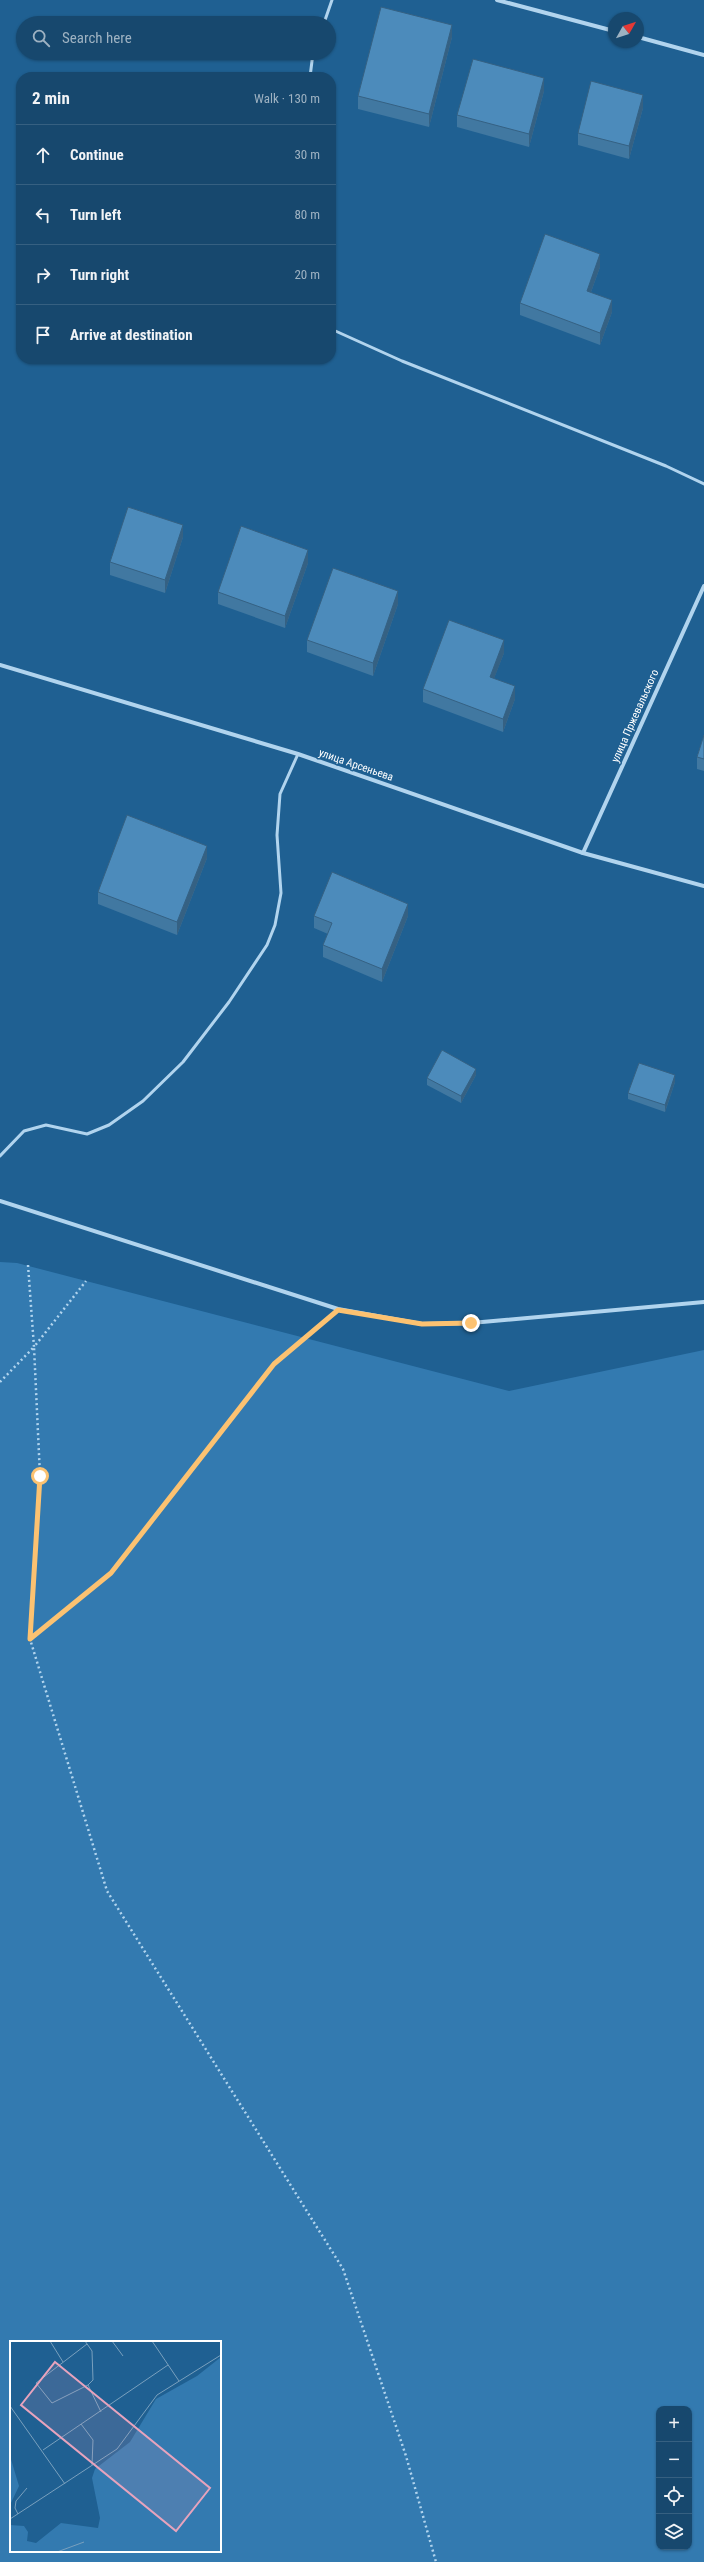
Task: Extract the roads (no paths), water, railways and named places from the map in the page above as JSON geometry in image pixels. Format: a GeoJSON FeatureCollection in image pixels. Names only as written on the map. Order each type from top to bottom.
{"type":"FeatureCollection","features":[{"type":"Feature","properties":{"kind":"street"},"geometry":{"type":"LineString","coordinates":[[497,0],[608,29]]}},
{"type":"Feature","properties":{"kind":"street"},"geometry":{"type":"LineString","coordinates":[[644,40],[704,55]]}},
{"type":"Feature","properties":{"kind":"street","name":"улица Пржевальского"},"geometry":{"type":"LineString","coordinates":[[583,853],[704,586]]}},
{"type":"Feature","properties":{"kind":"street","name":"улица Арсеньева"},"geometry":{"type":"LineString","coordinates":[[0,664],[298,754],[583,853],[704,886]]}},
{"type":"Feature","properties":{"kind":"street"},"geometry":{"type":"LineString","coordinates":[[0,1201],[338,1310],[422,1324],[471,1323],[704,1302]]}},
{"type":"Feature","properties":{"kind":"lane"},"geometry":{"type":"LineString","coordinates":[[326,16],[332,0]]}},
{"type":"Feature","properties":{"kind":"lane"},"geometry":{"type":"LineString","coordinates":[[311,72],[312,60]]}},
{"type":"Feature","properties":{"kind":"lane"},"geometry":{"type":"LineString","coordinates":[[336,331],[402,361],[666,466],[704,484]]}},
{"type":"Feature","properties":{"kind":"lane"},"geometry":{"type":"LineString","coordinates":[[0,1156],[24,1131],[31,1129],[46,1125],[87,1134],[109,1125],[143,1101],[183,1062],[229,1002],[267,945],[275,925],[281,894],[277,835],[280,794],[298,754]]}}]}
